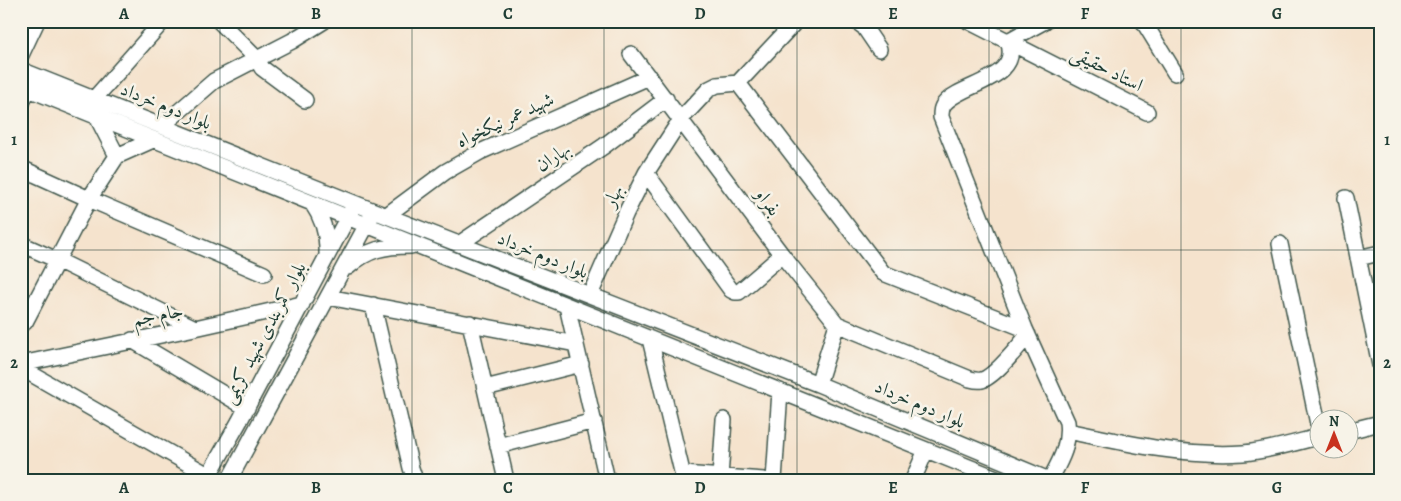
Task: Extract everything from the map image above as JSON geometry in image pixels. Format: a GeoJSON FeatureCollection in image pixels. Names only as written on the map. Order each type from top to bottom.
{"type":"FeatureCollection","features":[{"type":"Feature","properties":{"kind":"street"},"geometry":{"type":"LineString","coordinates":[[21,55],[37,21]]}},
{"type":"Feature","properties":{"kind":"street"},"geometry":{"type":"LineString","coordinates":[[94,99],[163,21]]}},
{"type":"Feature","properties":{"kind":"street"},"geometry":{"type":"LineString","coordinates":[[162,126],[214,81],[292,41],[324,21]]}},
{"type":"Feature","properties":{"kind":"street"},"geometry":{"type":"LineString","coordinates":[[796,21],[738,83],[883,273],[1027,332]]}},
{"type":"Feature","properties":{"kind":"street"},"geometry":{"type":"LineString","coordinates":[[856,21],[864,27],[879,49]]}},
{"type":"Feature","properties":{"kind":"street","name":"استاد حقیقی"},"geometry":{"type":"LineString","coordinates":[[968,21],[1147,112]]}},
{"type":"Feature","properties":{"kind":"street"},"geometry":{"type":"LineString","coordinates":[[1045,21],[1008,42],[1011,50],[1006,66],[993,76],[944,103],[941,117],[1027,332],[1067,422],[1068,431],[1064,452],[1049,480]]}},
{"type":"Feature","properties":{"kind":"street"},"geometry":{"type":"LineString","coordinates":[[1143,21],[1174,73]]}},
{"type":"Feature","properties":{"kind":"street"},"geometry":{"type":"LineString","coordinates":[[224,23],[257,59],[262,68],[305,100]]}},
{"type":"Feature","properties":{"kind":"street","name":"بفراو"},"geometry":{"type":"LineString","coordinates":[[631,54],[836,324]]}},
{"type":"Feature","properties":{"kind":"street","name":"بلوار دوم خرداد"},"geometry":{"type":"LineString","coordinates":[[21,70],[818,384],[1049,480]]}},
{"type":"Feature","properties":{"kind":"street","name":"شهید عمر نیکخواه"},"geometry":{"type":"LineString","coordinates":[[381,213],[480,152],[649,77]]}},
{"type":"Feature","properties":{"kind":"street","name":"بهار"},"geometry":{"type":"LineString","coordinates":[[590,295],[646,173],[681,119],[709,89],[717,85],[738,83]]}},
{"type":"Feature","properties":{"kind":"street"},"geometry":{"type":"LineString","coordinates":[[21,106],[24,88]]}},
{"type":"Feature","properties":{"kind":"street","name":"بلوار دوم خرداد"},"geometry":{"type":"LineString","coordinates":[[24,88],[1001,480]]}},
{"type":"Feature","properties":{"kind":"street","name":"بهاران"},"geometry":{"type":"LineString","coordinates":[[459,244],[604,146],[666,99]]}},
{"type":"Feature","properties":{"kind":"street"},"geometry":{"type":"LineString","coordinates":[[97,117],[117,156]]}},
{"type":"Feature","properties":{"kind":"street"},"geometry":{"type":"LineString","coordinates":[[22,324],[89,199],[117,156],[153,140]]}},
{"type":"Feature","properties":{"kind":"street"},"geometry":{"type":"LineString","coordinates":[[21,168],[264,274]]}},
{"type":"Feature","properties":{"kind":"street"},"geometry":{"type":"LineString","coordinates":[[267,185],[276,172]]}},
{"type":"Feature","properties":{"kind":"street"},"geometry":{"type":"LineString","coordinates":[[646,173],[731,290],[739,292],[782,255]]}},
{"type":"Feature","properties":{"kind":"street"},"geometry":{"type":"LineString","coordinates":[[1346,198],[1379,362]]}},
{"type":"Feature","properties":{"kind":"street"},"geometry":{"type":"LineString","coordinates":[[312,203],[324,224],[327,238],[327,256]]}},
{"type":"Feature","properties":{"kind":"street","name":"بلوار کمربندی شهید کریمی"},"geometry":{"type":"LineString","coordinates":[[207,478],[247,408],[355,203]]}},
{"type":"Feature","properties":{"kind":"street"},"geometry":{"type":"LineString","coordinates":[[229,480],[367,225],[381,213]]}},
{"type":"Feature","properties":{"kind":"street"},"geometry":{"type":"LineString","coordinates":[[21,244],[195,328]]}},
{"type":"Feature","properties":{"kind":"street"},"geometry":{"type":"LineString","coordinates":[[1280,244],[1315,408]]}},
{"type":"Feature","properties":{"kind":"street"},"geometry":{"type":"LineString","coordinates":[[341,274],[362,255],[372,251],[397,246],[421,247]]}},
{"type":"Feature","properties":{"kind":"street"},"geometry":{"type":"LineString","coordinates":[[1358,258],[1380,253]]}},
{"type":"Feature","properties":{"kind":"street"},"geometry":{"type":"LineString","coordinates":[[328,297],[576,344]]}},
{"type":"Feature","properties":{"kind":"street","name":"جام جم"},"geometry":{"type":"LineString","coordinates":[[21,364],[302,304]]}},
{"type":"Feature","properties":{"kind":"street"},"geometry":{"type":"LineString","coordinates":[[373,305],[415,480]]}},
{"type":"Feature","properties":{"kind":"street"},"geometry":{"type":"LineString","coordinates":[[567,306],[607,480]]}},
{"type":"Feature","properties":{"kind":"street"},"geometry":{"type":"LineString","coordinates":[[470,324],[506,480]]}},
{"type":"Feature","properties":{"kind":"street"},"geometry":{"type":"LineString","coordinates":[[818,384],[836,324],[970,379],[977,380],[990,375],[1012,354],[1027,332]]}},
{"type":"Feature","properties":{"kind":"street"},"geometry":{"type":"LineString","coordinates":[[650,339],[684,477],[764,480]]}},
{"type":"Feature","properties":{"kind":"street"},"geometry":{"type":"LineString","coordinates":[[132,340],[247,408]]}},
{"type":"Feature","properties":{"kind":"street"},"geometry":{"type":"LineString","coordinates":[[485,388],[581,364]]}},
{"type":"Feature","properties":{"kind":"street"},"geometry":{"type":"LineString","coordinates":[[21,368],[207,478]]}},
{"type":"Feature","properties":{"kind":"street"},"geometry":{"type":"LineString","coordinates":[[774,480],[780,391]]}},
{"type":"Feature","properties":{"kind":"street"},"geometry":{"type":"LineString","coordinates":[[720,477],[724,420]]}},
{"type":"Feature","properties":{"kind":"street"},"geometry":{"type":"LineString","coordinates":[[498,446],[594,421]]}},
{"type":"Feature","properties":{"kind":"street"},"geometry":{"type":"LineString","coordinates":[[1358,428],[1380,424]]}},
{"type":"Feature","properties":{"kind":"street"},"geometry":{"type":"LineString","coordinates":[[1068,431],[1170,450],[1219,453],[1245,453],[1308,439]]}},
{"type":"Feature","properties":{"kind":"street"},"geometry":{"type":"LineString","coordinates":[[913,480],[926,450]]}}]}
